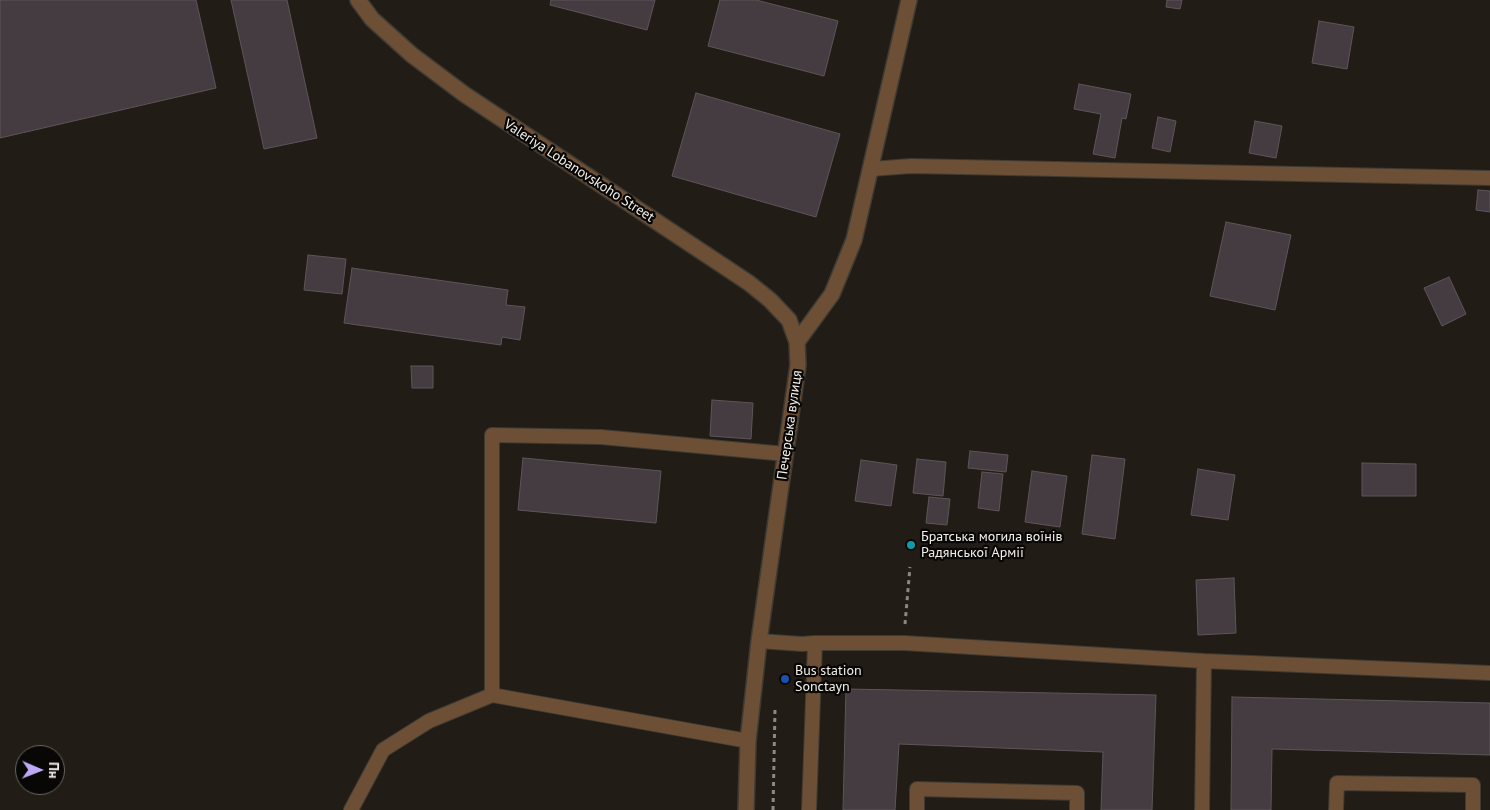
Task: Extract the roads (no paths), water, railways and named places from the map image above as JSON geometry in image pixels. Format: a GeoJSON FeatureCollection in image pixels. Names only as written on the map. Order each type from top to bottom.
{"type":"FeatureCollection","features":[{"type":"Feature","properties":{"kind":"street","name":"Valeriya Lobanovskoho Street"},"geometry":{"type":"LineString","coordinates":[[358,0],[372,19],[412,55],[464,94],[749,283],[770,300],[789,320],[797,342]]}},
{"type":"Feature","properties":{"kind":"street"},"geometry":{"type":"LineString","coordinates":[[797,342],[832,294],[854,240],[908,7]]}},
{"type":"Feature","properties":{"kind":"street","name":"Печерська вулиця"},"geometry":{"type":"LineString","coordinates":[[746,810],[748,741],[759,642],[798,365],[797,342]]}},
{"type":"Feature","properties":{"kind":"lane"},"geometry":{"type":"LineString","coordinates":[[908,7],[918,0]]}},
{"type":"Feature","properties":{"kind":"lane"},"geometry":{"type":"LineString","coordinates":[[870,169],[911,166],[1490,178]]}},
{"type":"Feature","properties":{"kind":"lane"},"geometry":{"type":"LineString","coordinates":[[492,694],[492,435],[602,437],[786,454]]}},
{"type":"Feature","properties":{"kind":"lane"},"geometry":{"type":"LineString","coordinates":[[759,642],[792,644],[904,643],[1204,661],[1490,673]]}},
{"type":"Feature","properties":{"kind":"lane"},"geometry":{"type":"LineString","coordinates":[[809,810],[815,643]]}},
{"type":"Feature","properties":{"kind":"lane"},"geometry":{"type":"LineString","coordinates":[[1202,810],[1204,661]]}},
{"type":"Feature","properties":{"kind":"lane"},"geometry":{"type":"LineString","coordinates":[[352,810],[383,750],[429,721],[492,694],[748,741]]}},
{"type":"Feature","properties":{"kind":"lane"},"geometry":{"type":"LineString","coordinates":[[1336,810],[1337,783],[1473,785],[1473,810]]}},
{"type":"Feature","properties":{"kind":"lane"},"geometry":{"type":"LineString","coordinates":[[917,810],[917,789],[1077,793],[1077,810]]}},
{"type":"Feature","properties":{"kind":"place","name":"Братська могила воїнів Радянської Армії"},"geometry":{"type":"Point","coordinates":[911,545]}},
{"type":"Feature","properties":{"kind":"place","name":"Bus station Sonctayn"},"geometry":{"type":"Point","coordinates":[785,679]}}]}
